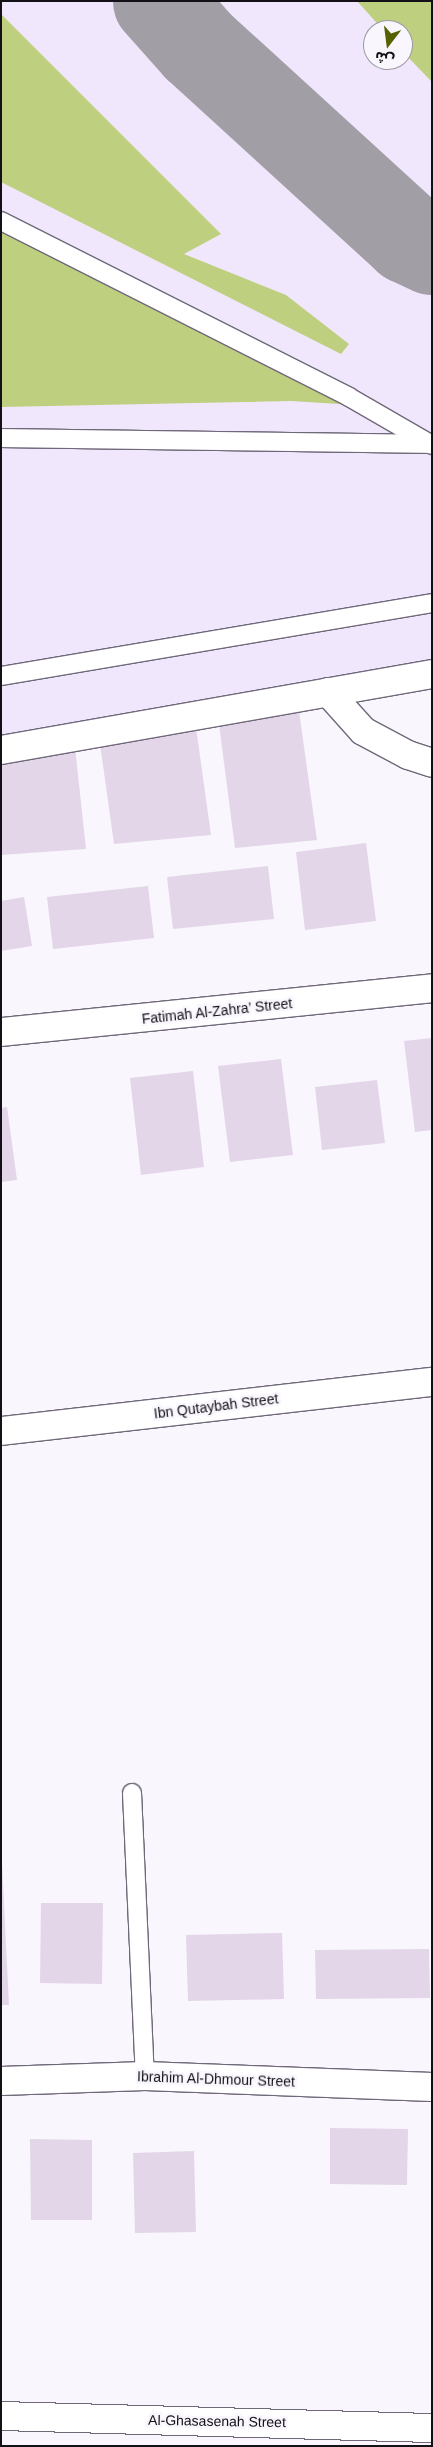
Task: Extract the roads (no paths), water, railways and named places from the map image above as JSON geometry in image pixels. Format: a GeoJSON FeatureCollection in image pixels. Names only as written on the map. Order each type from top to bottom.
{"type":"FeatureCollection","features":[{"type":"Feature","properties":{"kind":"street"},"geometry":{"type":"LineString","coordinates":[[1,750],[432,674]]}},
{"type":"Feature","properties":{"kind":"street"},"geometry":{"type":"LineString","coordinates":[[328,692],[363,731],[408,755],[432,763]]}},
{"type":"Feature","properties":{"kind":"street","name":"Fatimah Al-Zahra’ Street"},"geometry":{"type":"LineString","coordinates":[[1,1032],[432,988]]}},
{"type":"Feature","properties":{"kind":"street","name":"Ibn Qutaybah Street"},"geometry":{"type":"LineString","coordinates":[[1,1431],[432,1382]]}},
{"type":"Feature","properties":{"kind":"street","name":"Ibrahim Al-Dhmour Street"},"geometry":{"type":"LineString","coordinates":[[1,2081],[145,2076],[432,2087]]}},
{"type":"Feature","properties":{"kind":"street","name":"Al-Ghasasenah Street"},"geometry":{"type":"LineString","coordinates":[[1,2416],[432,2428]]}},
{"type":"Feature","properties":{"kind":"lane"},"geometry":{"type":"LineString","coordinates":[[1,221],[348,397],[432,444]]}},
{"type":"Feature","properties":{"kind":"lane"},"geometry":{"type":"LineString","coordinates":[[1,438],[432,444]]}},
{"type":"Feature","properties":{"kind":"lane"},"geometry":{"type":"LineString","coordinates":[[1,676],[432,603]]}},
{"type":"Feature","properties":{"kind":"lane"},"geometry":{"type":"LineString","coordinates":[[132,1793],[145,2076]]}}]}
